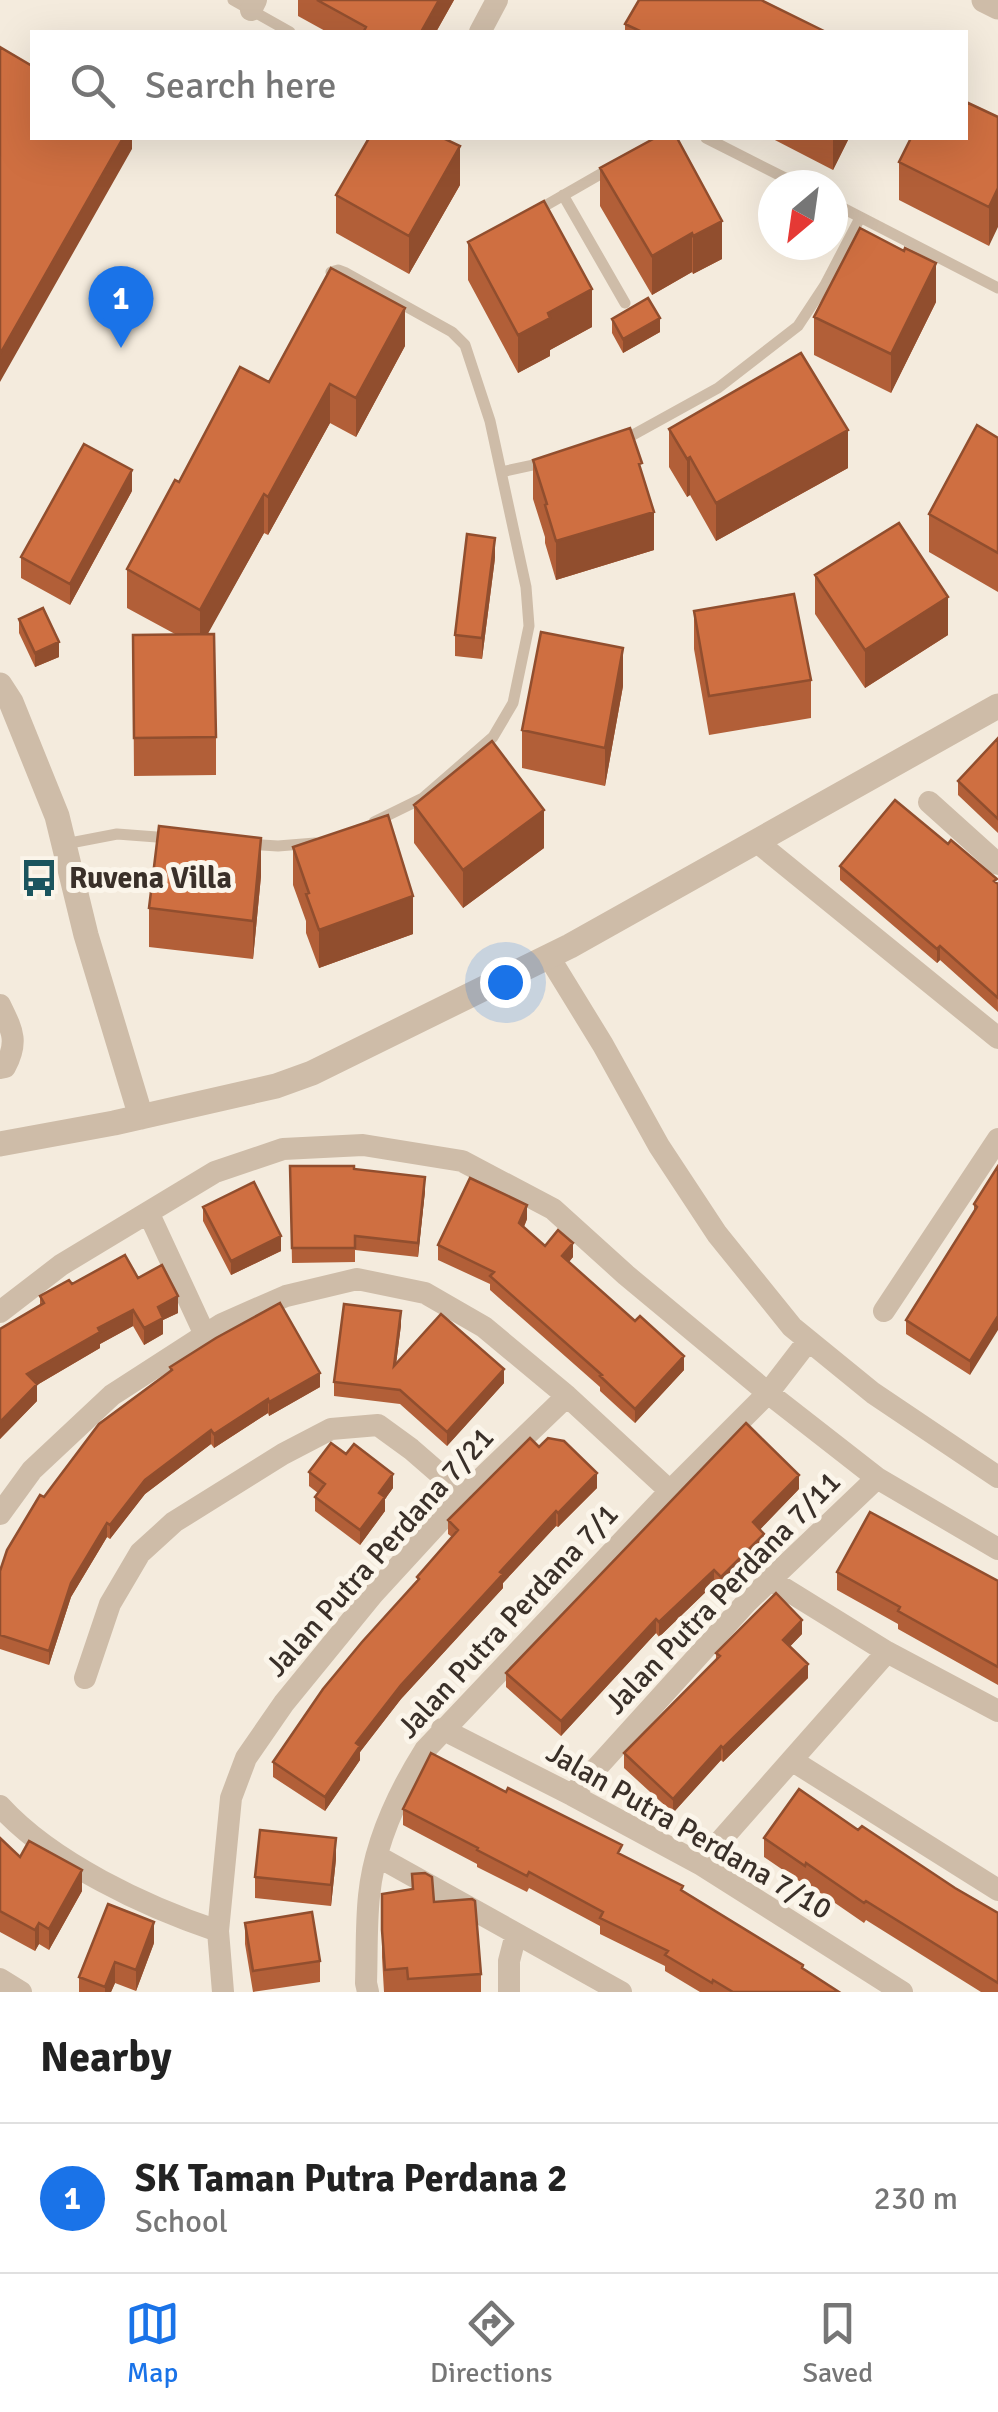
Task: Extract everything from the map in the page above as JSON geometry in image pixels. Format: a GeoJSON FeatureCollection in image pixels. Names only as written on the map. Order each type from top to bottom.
{"type":"FeatureCollection","features":[{"type":"Feature","properties":{"kind":"street"},"geometry":{"type":"LineString","coordinates":[[481,30],[497,0]]}},
{"type":"Feature","properties":{"kind":"street"},"geometry":{"type":"LineString","coordinates":[[984,0],[998,7]]}},
{"type":"Feature","properties":{"kind":"street"},"geometry":{"type":"LineString","coordinates":[[0,685],[11,702],[57,816],[86,935],[141,1116]]}},
{"type":"Feature","properties":{"kind":"street"},"geometry":{"type":"LineString","coordinates":[[0,1144],[276,1086],[312,1073],[549,957],[998,706]]}},
{"type":"Feature","properties":{"kind":"street"},"geometry":{"type":"LineString","coordinates":[[929,802],[998,864]]}},
{"type":"Feature","properties":{"kind":"street"},"geometry":{"type":"LineString","coordinates":[[757,842],[998,1038]]}},
{"type":"Feature","properties":{"kind":"street"},"geometry":{"type":"LineString","coordinates":[[549,957],[659,1146],[717,1234],[792,1327],[872,1392],[998,1477]]}},
{"type":"Feature","properties":{"kind":"street"},"geometry":{"type":"LineString","coordinates":[[0,1005],[12,1031],[7,1060]]}},
{"type":"Feature","properties":{"kind":"street"},"geometry":{"type":"LineString","coordinates":[[884,1311],[998,1140]]}},
{"type":"Feature","properties":{"kind":"street"},"geometry":{"type":"LineString","coordinates":[[0,1312],[61,1264],[215,1172],[283,1149],[364,1145],[462,1161],[553,1209],[768,1393],[877,1478],[998,1549]]}},
{"type":"Feature","properties":{"kind":"street"},"geometry":{"type":"LineString","coordinates":[[149,1214],[205,1334]]}},
{"type":"Feature","properties":{"kind":"street"},"geometry":{"type":"LineString","coordinates":[[0,1514],[32,1470],[112,1395],[222,1324],[286,1296],[357,1279],[425,1294],[484,1327],[567,1396],[670,1491]]}},
{"type":"Feature","properties":{"kind":"street","name":"Jalan Putra Perdana 7/1"},"geometry":{"type":"LineString","coordinates":[[368,1992],[369,1895],[376,1856],[404,1783],[424,1750],[768,1393],[808,1341]]}},
{"type":"Feature","properties":{"kind":"street","name":"Jalan Putra Perdana 7/21"},"geometry":{"type":"LineString","coordinates":[[223,1992],[218,1931],[231,1798],[246,1758],[284,1703],[362,1608],[464,1495],[567,1396]]}},
{"type":"Feature","properties":{"kind":"street"},"geometry":{"type":"LineString","coordinates":[[85,1678],[110,1604],[140,1553],[174,1522],[331,1429],[378,1426],[412,1449],[464,1495]]}},
{"type":"Feature","properties":{"kind":"street","name":"Jalan Putra Perdana 7/11"},"geometry":{"type":"LineString","coordinates":[[572,1795],[769,1579],[877,1478]]}},
{"type":"Feature","properties":{"kind":"street"},"geometry":{"type":"LineString","coordinates":[[769,1579],[887,1652],[998,1712]]}},
{"type":"Feature","properties":{"kind":"street"},"geometry":{"type":"LineString","coordinates":[[700,1864],[887,1652]]}},
{"type":"Feature","properties":{"kind":"street","name":"Jalan Putra Perdana 7/10"},"geometry":{"type":"LineString","coordinates":[[442,1729],[700,1864],[902,1992]]}},
{"type":"Feature","properties":{"kind":"street"},"geometry":{"type":"LineString","coordinates":[[793,1761],[998,1890]]}},
{"type":"Feature","properties":{"kind":"street"},"geometry":{"type":"LineString","coordinates":[[0,1806],[43,1845],[98,1878],[175,1916],[218,1931]]}},
{"type":"Feature","properties":{"kind":"street"},"geometry":{"type":"LineString","coordinates":[[376,1856],[621,1992]]}},
{"type":"Feature","properties":{"kind":"street"},"geometry":{"type":"LineString","coordinates":[[509,1992],[509,1961],[516,1934]]}},
{"type":"Feature","properties":{"kind":"street"},"geometry":{"type":"LineString","coordinates":[[0,1978],[21,1992]]}},
{"type":"Feature","properties":{"kind":"lane"},"geometry":{"type":"LineString","coordinates":[[247,3],[287,30]]}},
{"type":"Feature","properties":{"kind":"lane"},"geometry":{"type":"LineString","coordinates":[[710,140],[769,170]]}},
{"type":"Feature","properties":{"kind":"lane"},"geometry":{"type":"LineString","coordinates":[[517,222],[631,157]]}},
{"type":"Feature","properties":{"kind":"lane"},"geometry":{"type":"LineString","coordinates":[[563,195],[625,303]]}},
{"type":"Feature","properties":{"kind":"lane"},"geometry":{"type":"LineString","coordinates":[[848,211],[998,288]]}},
{"type":"Feature","properties":{"kind":"lane"},"geometry":{"type":"LineString","coordinates":[[608,449],[718,388],[798,326],[825,285],[860,218]]}},
{"type":"Feature","properties":{"kind":"lane"},"geometry":{"type":"LineString","coordinates":[[331,272],[346,274],[452,332],[465,345],[490,420],[526,587],[529,626],[513,702],[493,737],[423,798],[364,826]]}},
{"type":"Feature","properties":{"kind":"lane"},"geometry":{"type":"LineString","coordinates":[[501,472],[554,460]]}},
{"type":"Feature","properties":{"kind":"lane"},"geometry":{"type":"LineString","coordinates":[[64,844],[117,834],[189,839]]}},
{"type":"Feature","properties":{"kind":"lane"},"geometry":{"type":"LineString","coordinates":[[242,843],[278,846],[332,842]]}},
{"type":"Feature","properties":{"kind":"building"},"geometry":{"type":"Polygon","coordinates":[[[317,0],[439,0],[422,30],[364,30],[366,27],[317,0]]]}},
{"type":"Feature","properties":{"kind":"building"},"geometry":{"type":"Polygon","coordinates":[[[639,0],[761,0],[822,30],[638,30],[625,24],[639,0]]]}},
{"type":"Feature","properties":{"kind":"building"},"geometry":{"type":"Polygon","coordinates":[[[0,47],[30,65],[30,140],[122,140],[0,354],[0,47]]]}},
{"type":"Feature","properties":{"kind":"building"},"geometry":{"type":"Polygon","coordinates":[[[968,103],[998,117],[998,188],[989,207],[899,162],[910,140],[968,140],[968,103]]]}},
{"type":"Feature","properties":{"kind":"building"},"geometry":{"type":"Polygon","coordinates":[[[368,140],[447,140],[460,146],[409,236],[336,195],[368,140]]]}},
{"type":"Feature","properties":{"kind":"building"},"geometry":{"type":"Polygon","coordinates":[[[651,140],[678,140],[722,221],[652,256],[600,168],[651,140]]]}},
{"type":"Feature","properties":{"kind":"building"},"geometry":{"type":"Polygon","coordinates":[[[544,201],[592,289],[518,335],[468,242],[544,201]]]}},
{"type":"Feature","properties":{"kind":"building"},"geometry":{"type":"Polygon","coordinates":[[[860,228],[936,263],[891,354],[814,317],[843,260],[848,260],[848,251],[860,228]]]}},
{"type":"Feature","properties":{"kind":"building"},"geometry":{"type":"Polygon","coordinates":[[[331,268],[405,308],[356,398],[330,384],[200,610],[127,569],[240,367],[269,382],[331,268]]]}},
{"type":"Feature","properties":{"kind":"building"},"geometry":{"type":"Polygon","coordinates":[[[648,298],[660,318],[623,339],[612,319],[648,298]]]}},
{"type":"Feature","properties":{"kind":"building"},"geometry":{"type":"Polygon","coordinates":[[[801,353],[848,430],[716,503],[669,429],[801,353]]]}},
{"type":"Feature","properties":{"kind":"building"},"geometry":{"type":"Polygon","coordinates":[[[977,425],[998,438],[998,553],[929,514],[977,425]]]}},
{"type":"Feature","properties":{"kind":"building"},"geometry":{"type":"Polygon","coordinates":[[[630,428],[654,512],[556,541],[533,460],[630,428]]]}},
{"type":"Feature","properties":{"kind":"building"},"geometry":{"type":"Polygon","coordinates":[[[84,444],[132,470],[70,584],[21,557],[84,444]]]}},
{"type":"Feature","properties":{"kind":"building"},"geometry":{"type":"Polygon","coordinates":[[[899,523],[948,597],[865,650],[815,575],[899,523]]]}},
{"type":"Feature","properties":{"kind":"building"},"geometry":{"type":"Polygon","coordinates":[[[467,534],[495,538],[482,638],[455,635],[467,534]]]}},
{"type":"Feature","properties":{"kind":"building"},"geometry":{"type":"Polygon","coordinates":[[[794,594],[811,680],[709,696],[694,611],[794,594]]]}},
{"type":"Feature","properties":{"kind":"building"},"geometry":{"type":"Polygon","coordinates":[[[43,608],[59,642],[35,653],[19,619],[43,608]]]}},
{"type":"Feature","properties":{"kind":"building"},"geometry":{"type":"Polygon","coordinates":[[[541,632],[623,648],[605,748],[522,730],[541,632]]]}},
{"type":"Feature","properties":{"kind":"building"},"geometry":{"type":"Polygon","coordinates":[[[214,634],[216,737],[134,738],[133,635],[214,634]]]}},
{"type":"Feature","properties":{"kind":"building"},"geometry":{"type":"Polygon","coordinates":[[[998,738],[998,819],[958,781],[998,738]]]}},
{"type":"Feature","properties":{"kind":"building"},"geometry":{"type":"Polygon","coordinates":[[[492,741],[544,810],[463,870],[414,805],[492,741]]]}},
{"type":"Feature","properties":{"kind":"building"},"geometry":{"type":"Polygon","coordinates":[[[895,800],[997,879],[994,881],[998,884],[998,998],[840,866],[895,800]]]}},
{"type":"Feature","properties":{"kind":"building"},"geometry":{"type":"Polygon","coordinates":[[[388,815],[413,896],[319,930],[293,847],[388,815]]]}},
{"type":"Feature","properties":{"kind":"building"},"geometry":{"type":"Polygon","coordinates":[[[159,826],[261,838],[253,921],[149,908],[159,826]]]}},
{"type":"Feature","properties":{"kind":"building"},"geometry":{"type":"Polygon","coordinates":[[[290,1166],[354,1166],[425,1177],[418,1243],[355,1236],[355,1248],[292,1248],[290,1166]]]}},
{"type":"Feature","properties":{"kind":"building"},"geometry":{"type":"Polygon","coordinates":[[[998,1166],[998,1316],[970,1361],[906,1320],[998,1166]]]}},
{"type":"Feature","properties":{"kind":"building"},"geometry":{"type":"Polygon","coordinates":[[[470,1178],[527,1205],[519,1223],[545,1246],[558,1230],[573,1243],[562,1256],[635,1321],[640,1316],[684,1356],[635,1409],[490,1276],[494,1272],[438,1245],[470,1178]]]}},
{"type":"Feature","properties":{"kind":"building"},"geometry":{"type":"Polygon","coordinates":[[[254,1182],[281,1236],[231,1261],[203,1207],[254,1182]]]}},
{"type":"Feature","properties":{"kind":"building"},"geometry":{"type":"Polygon","coordinates":[[[125,1255],[138,1278],[162,1265],[178,1296],[158,1307],[163,1318],[144,1328],[133,1310],[98,1328],[100,1332],[27,1374],[37,1384],[0,1422],[0,1329],[44,1303],[40,1296],[69,1280],[72,1284],[125,1255]]]}},
{"type":"Feature","properties":{"kind":"building"},"geometry":{"type":"Polygon","coordinates":[[[280,1303],[320,1373],[269,1402],[268,1399],[214,1434],[211,1430],[145,1480],[110,1525],[107,1523],[71,1583],[49,1651],[0,1635],[0,1571],[7,1550],[40,1495],[44,1497],[99,1424],[172,1370],[170,1367],[280,1303]]]}},
{"type":"Feature","properties":{"kind":"building"},"geometry":{"type":"Polygon","coordinates":[[[344,1304],[401,1311],[394,1366],[441,1314],[504,1369],[447,1432],[400,1390],[334,1382],[344,1304]]]}},
{"type":"Feature","properties":{"kind":"building"},"geometry":{"type":"Polygon","coordinates":[[[746,1423],[799,1475],[753,1522],[764,1534],[721,1577],[714,1570],[659,1622],[656,1619],[561,1721],[506,1673],[746,1423]]]}},
{"type":"Feature","properties":{"kind":"building"},"geometry":{"type":"Polygon","coordinates":[[[530,1438],[539,1447],[548,1438],[564,1441],[597,1473],[556,1511],[401,1685],[356,1743],[360,1746],[325,1797],[273,1762],[323,1689],[458,1530],[448,1520],[530,1438]]]}},
{"type":"Feature","properties":{"kind":"building"},"geometry":{"type":"Polygon","coordinates":[[[331,1443],[346,1454],[354,1444],[393,1474],[379,1493],[385,1497],[360,1530],[315,1497],[325,1484],[309,1472],[331,1443]]]}},
{"type":"Feature","properties":{"kind":"building"},"geometry":{"type":"Polygon","coordinates":[[[870,1512],[998,1581],[998,1667],[837,1572],[870,1512]]]}},
{"type":"Feature","properties":{"kind":"building"},"geometry":{"type":"Polygon","coordinates":[[[776,1593],[802,1620],[783,1640],[808,1664],[721,1746],[673,1799],[624,1753],[776,1593]]]}},
{"type":"Feature","properties":{"kind":"building"},"geometry":{"type":"Polygon","coordinates":[[[431,1753],[622,1845],[618,1853],[683,1886],[681,1890],[803,1965],[839,1992],[733,1992],[665,1955],[668,1951],[600,1918],[603,1912],[403,1809],[431,1753]]]}},
{"type":"Feature","properties":{"kind":"building"},"geometry":{"type":"Polygon","coordinates":[[[799,1789],[858,1830],[862,1826],[998,1913],[998,1983],[764,1838],[799,1789]]]}},
{"type":"Feature","properties":{"kind":"building"},"geometry":{"type":"Polygon","coordinates":[[[260,1830],[336,1838],[331,1885],[255,1877],[260,1830]]]}},
{"type":"Feature","properties":{"kind":"building"},"geometry":{"type":"Polygon","coordinates":[[[0,1838],[20,1857],[29,1841],[82,1870],[49,1929],[39,1923],[35,1930],[0,1911],[0,1838]]]}},
{"type":"Feature","properties":{"kind":"building"},"geometry":{"type":"Polygon","coordinates":[[[412,1874],[432,1877],[434,1902],[475,1901],[481,1974],[408,1979],[407,1968],[385,1970],[382,1894],[413,1889],[412,1874]]]}},
{"type":"Feature","properties":{"kind":"building"},"geometry":{"type":"Polygon","coordinates":[[[108,1904],[154,1922],[136,1970],[115,1962],[105,1987],[79,1977],[108,1904]]]}},
{"type":"Feature","properties":{"kind":"building"},"geometry":{"type":"Polygon","coordinates":[[[312,1912],[320,1961],[253,1971],[245,1923],[312,1912]]]}},
{"type":"Feature","properties":{"kind":"place","name":"SK Taman Putra Perdana 2"},"geometry":{"type":"Point","coordinates":[121,348]}},
{"type":"Feature","properties":{"kind":"place","name":"Ruvena Villa"},"geometry":{"type":"Point","coordinates":[39,878]}}]}
